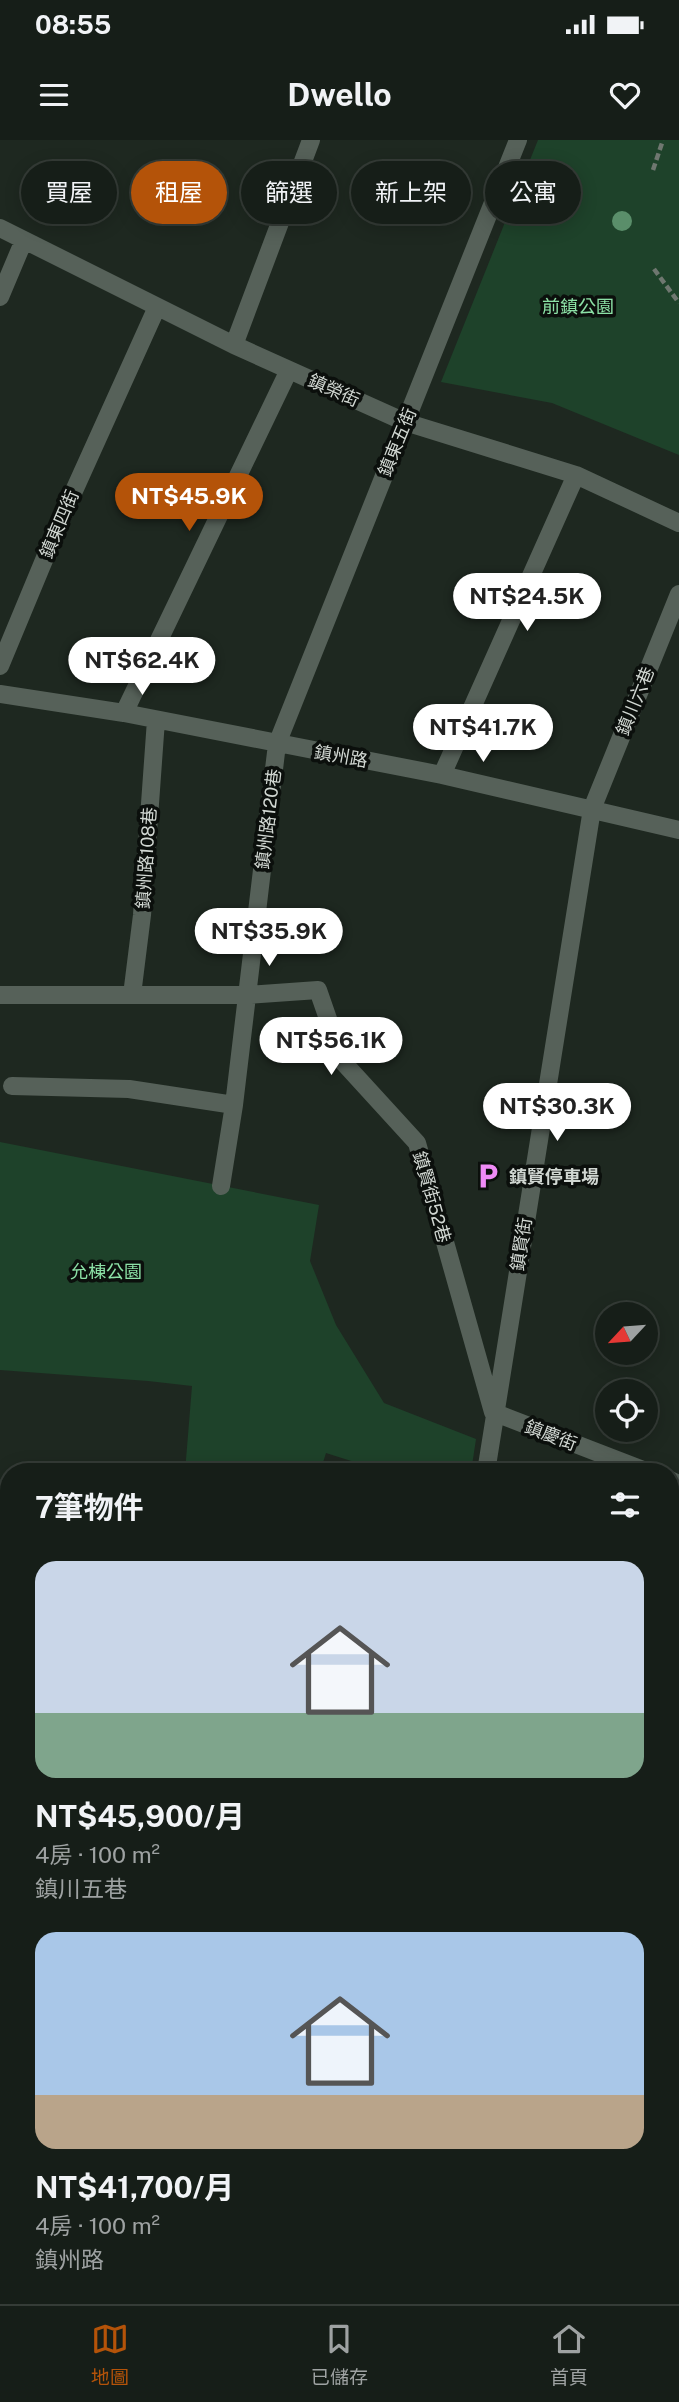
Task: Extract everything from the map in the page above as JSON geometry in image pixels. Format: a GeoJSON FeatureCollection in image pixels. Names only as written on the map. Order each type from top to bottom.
{"type":"FeatureCollection","features":[{"type":"Feature","properties":{"kind":"street"},"geometry":{"type":"LineString","coordinates":[[233,345],[311,140]]}},
{"type":"Feature","properties":{"kind":"street","name":"鎮東五街"},"geometry":{"type":"LineString","coordinates":[[277,744],[518,140]]}},
{"type":"Feature","properties":{"kind":"street","name":"鎮榮街"},"geometry":{"type":"LineString","coordinates":[[0,228],[233,345],[405,422],[576,475],[679,523]]}},
{"type":"Feature","properties":{"kind":"street"},"geometry":{"type":"LineString","coordinates":[[0,297],[24,240]]}},
{"type":"Feature","properties":{"kind":"street","name":"鎮東四街"},"geometry":{"type":"LineString","coordinates":[[0,666],[59,524],[157,307]]}},
{"type":"Feature","properties":{"kind":"street"},"geometry":{"type":"LineString","coordinates":[[124,713],[289,370]]}},
{"type":"Feature","properties":{"kind":"street"},"geometry":{"type":"LineString","coordinates":[[442,775],[576,475]]}},
{"type":"Feature","properties":{"kind":"street","name":"鎮川六巷"},"geometry":{"type":"LineString","coordinates":[[592,809],[679,594]]}},
{"type":"Feature","properties":{"kind":"street","name":"鎮州路"},"geometry":{"type":"LineString","coordinates":[[0,694],[124,713],[442,775],[679,830]]}},
{"type":"Feature","properties":{"kind":"street","name":"鎮州路108巷"},"geometry":{"type":"LineString","coordinates":[[132,995],[142,915],[156,720]]}},
{"type":"Feature","properties":{"kind":"street","name":"鎮州路120巷"},"geometry":{"type":"LineString","coordinates":[[220,1186],[233,1105],[277,744]]}},
{"type":"Feature","properties":{"kind":"street","name":"鎮賢街"},"geometry":{"type":"LineString","coordinates":[[487,1463],[592,809]]}},
{"type":"Feature","properties":{"kind":"street","name":"鎮賢街52巷"},"geometry":{"type":"LineString","coordinates":[[0,995],[247,995],[318,990],[343,1062],[417,1143],[494,1412]]}},
{"type":"Feature","properties":{"kind":"street"},"geometry":{"type":"LineString","coordinates":[[12,1086],[129,1089],[233,1105]]}},
{"type":"Feature","properties":{"kind":"street","name":"鎮慶街"},"geometry":{"type":"LineString","coordinates":[[494,1412],[625,1463]]}},
{"type":"Feature","properties":{"kind":"path"},"geometry":{"type":"LineString","coordinates":[[653,170],[663,140]]}},
{"type":"Feature","properties":{"kind":"path"},"geometry":{"type":"LineString","coordinates":[[654,269],[679,303]]}},
{"type":"Feature","properties":{"kind":"green space","name":"前鎮公園"},"geometry":{"type":"Polygon","coordinates":[[[538,140],[679,140],[679,455],[552,403],[441,382],[504,224],[581,224],[581,161],[530,161],[538,140]]]}},
{"type":"Feature","properties":{"kind":"green space","name":"允棟公園"},"geometry":{"type":"Polygon","coordinates":[[[0,1142],[319,1205],[310,1261],[336,1325],[384,1403],[476,1439],[472,1463],[358,1463],[326,1453],[323,1463],[186,1463],[192,1386],[0,1370],[0,1142]]]}},
{"type":"Feature","properties":{"kind":"place","name":"鎮賢停車場"},"geometry":{"type":"Point","coordinates":[488,1176]}}]}
